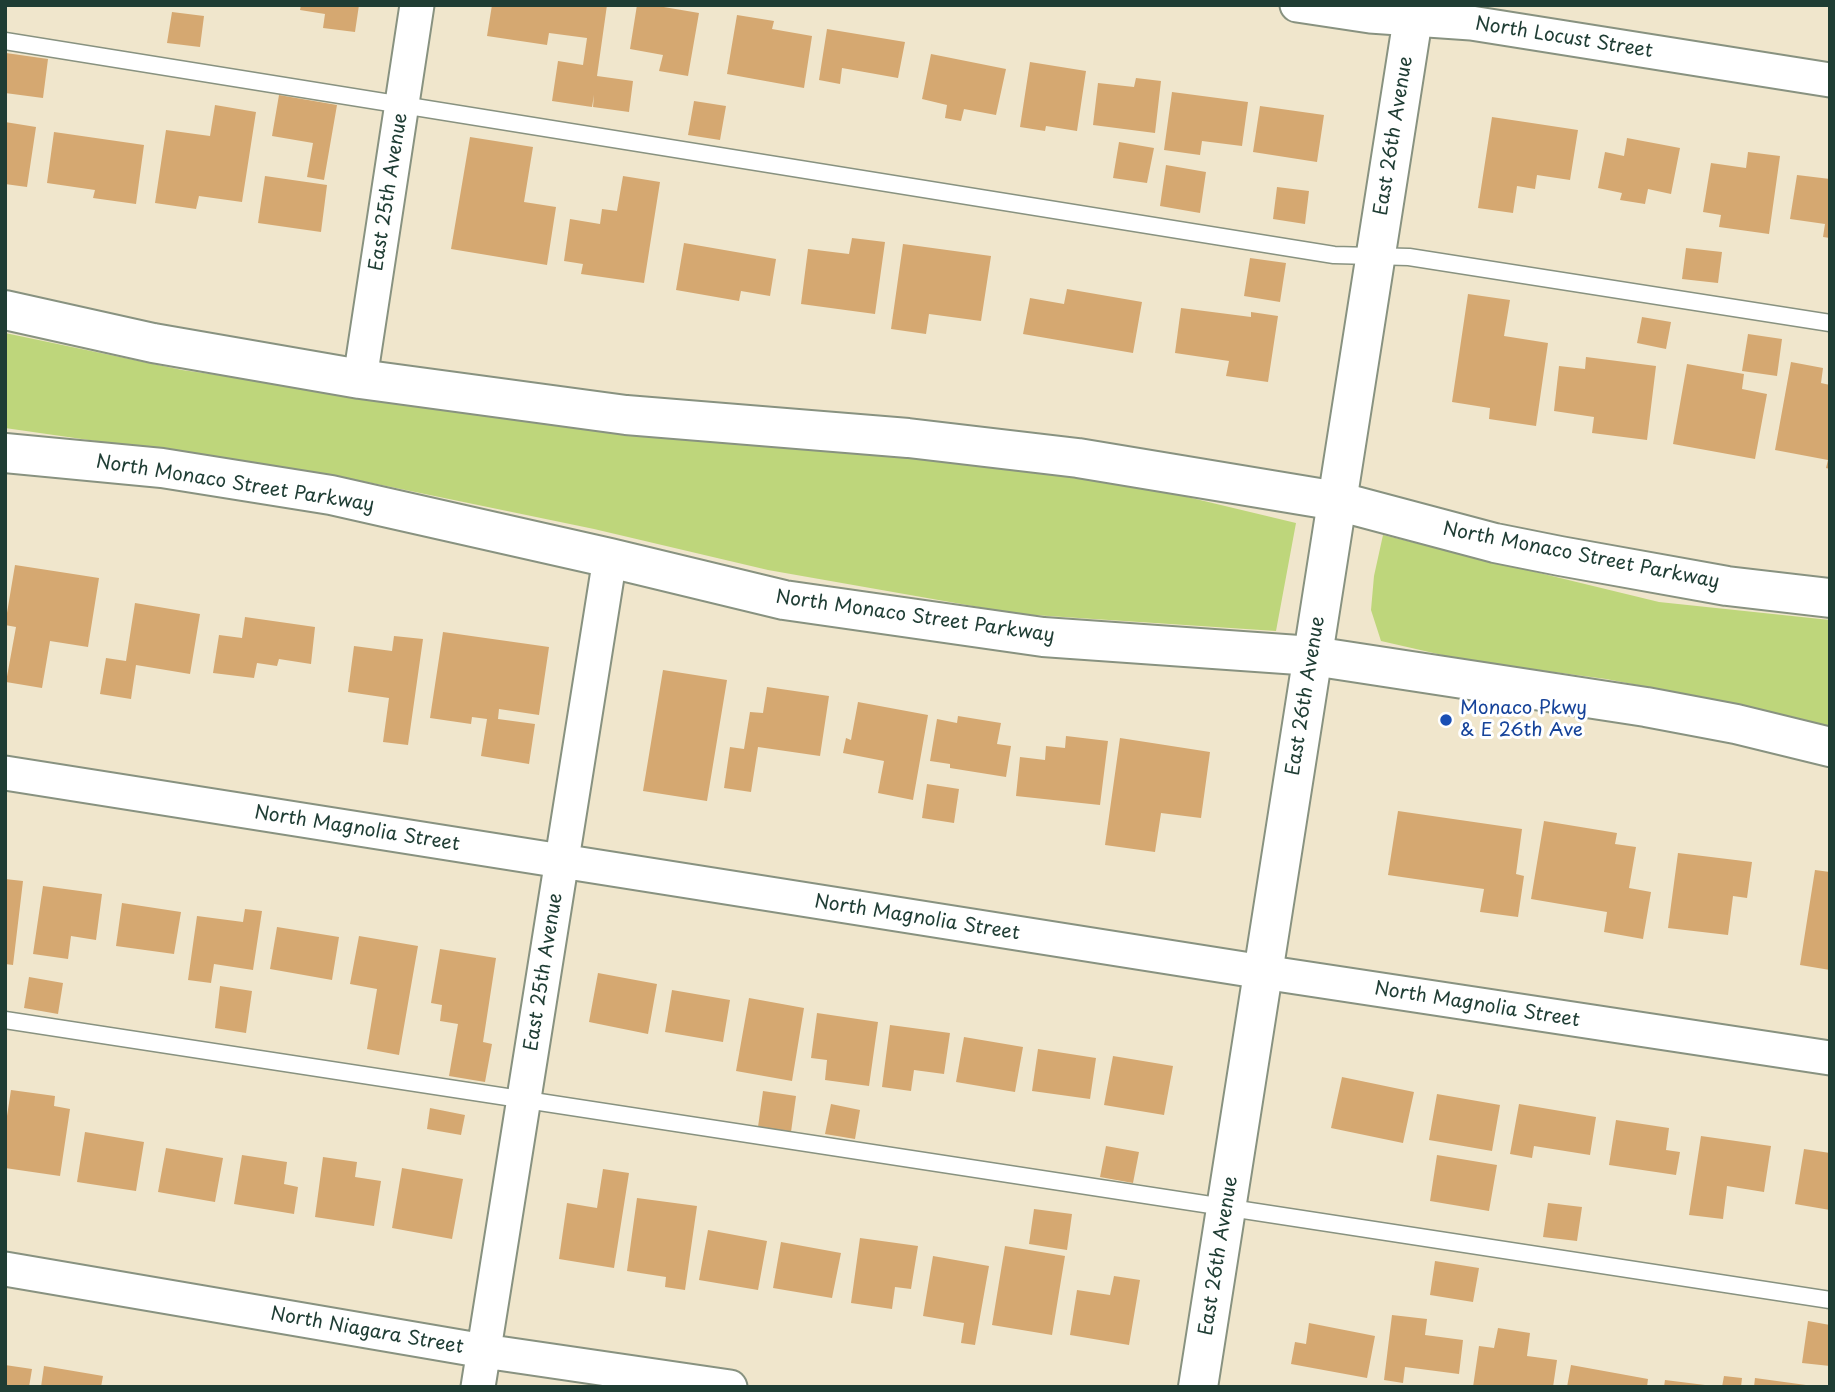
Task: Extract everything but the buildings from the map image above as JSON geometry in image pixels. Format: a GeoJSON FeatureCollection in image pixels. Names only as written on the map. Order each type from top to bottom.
{"type":"FeatureCollection","features":[{"type":"Feature","properties":{"kind":"main road","name":"East 26th Avenue"},"geometry":{"type":"LineString","coordinates":[[1198,1387],[1413,13]]}},
{"type":"Feature","properties":{"kind":"main road","name":"North Monaco Street Parkway"},"geometry":{"type":"LineString","coordinates":[[5,310],[153,344],[360,379],[626,415],[908,438],[1078,457],[1336,501],[1495,543],[1560,556],[1727,586],[1830,598]]}},
{"type":"Feature","properties":{"kind":"main road","name":"North Monaco Street Parkway"},"geometry":{"type":"LineString","coordinates":[[5,453],[162,468],[331,495],[785,600],[1043,637],[1312,656],[1646,707],[1736,724],[1830,747]]}},
{"type":"Feature","properties":{"kind":"street","name":"East 25th Avenue"},"geometry":{"type":"LineString","coordinates":[[360,379],[417,5]]}},
{"type":"Feature","properties":{"kind":"street","name":"North Locust Street"},"geometry":{"type":"LineString","coordinates":[[1297,5],[1413,13],[1830,80]]}},
{"type":"Feature","properties":{"kind":"street","name":"East 25th Avenue"},"geometry":{"type":"LineString","coordinates":[[478,1387],[610,558]]}},
{"type":"Feature","properties":{"kind":"street","name":"North Magnolia Street"},"geometry":{"type":"LineString","coordinates":[[5,773],[1263,972],[1830,1058]]}},
{"type":"Feature","properties":{"kind":"street","name":"North Niagara Street"},"geometry":{"type":"LineString","coordinates":[[5,1269],[484,1350],[730,1387]]}},
{"type":"Feature","properties":{"kind":"lane"},"geometry":{"type":"LineString","coordinates":[[5,41],[1334,255],[1409,257],[1830,323]]}},
{"type":"Feature","properties":{"kind":"lane"},"geometry":{"type":"LineString","coordinates":[[5,1020],[1830,1300]]}},
{"type":"Feature","properties":{"kind":"green space"},"geometry":{"type":"Polygon","coordinates":[[[5,333],[182,370],[528,419],[922,456],[1154,489],[1296,523],[1276,631],[1018,614],[768,570],[594,529],[333,475],[5,428],[5,333]]]}},
{"type":"Feature","properties":{"kind":"green space"},"geometry":{"type":"Polygon","coordinates":[[[1383,535],[1659,602],[1830,620],[1830,727],[1726,702],[1606,679],[1464,660],[1381,641],[1371,610],[1374,576],[1383,535]]]}},
{"type":"Feature","properties":{"kind":"place","name":"Monaco Pkwy & E 26th Ave"},"geometry":{"type":"Point","coordinates":[1446,720]}}]}
